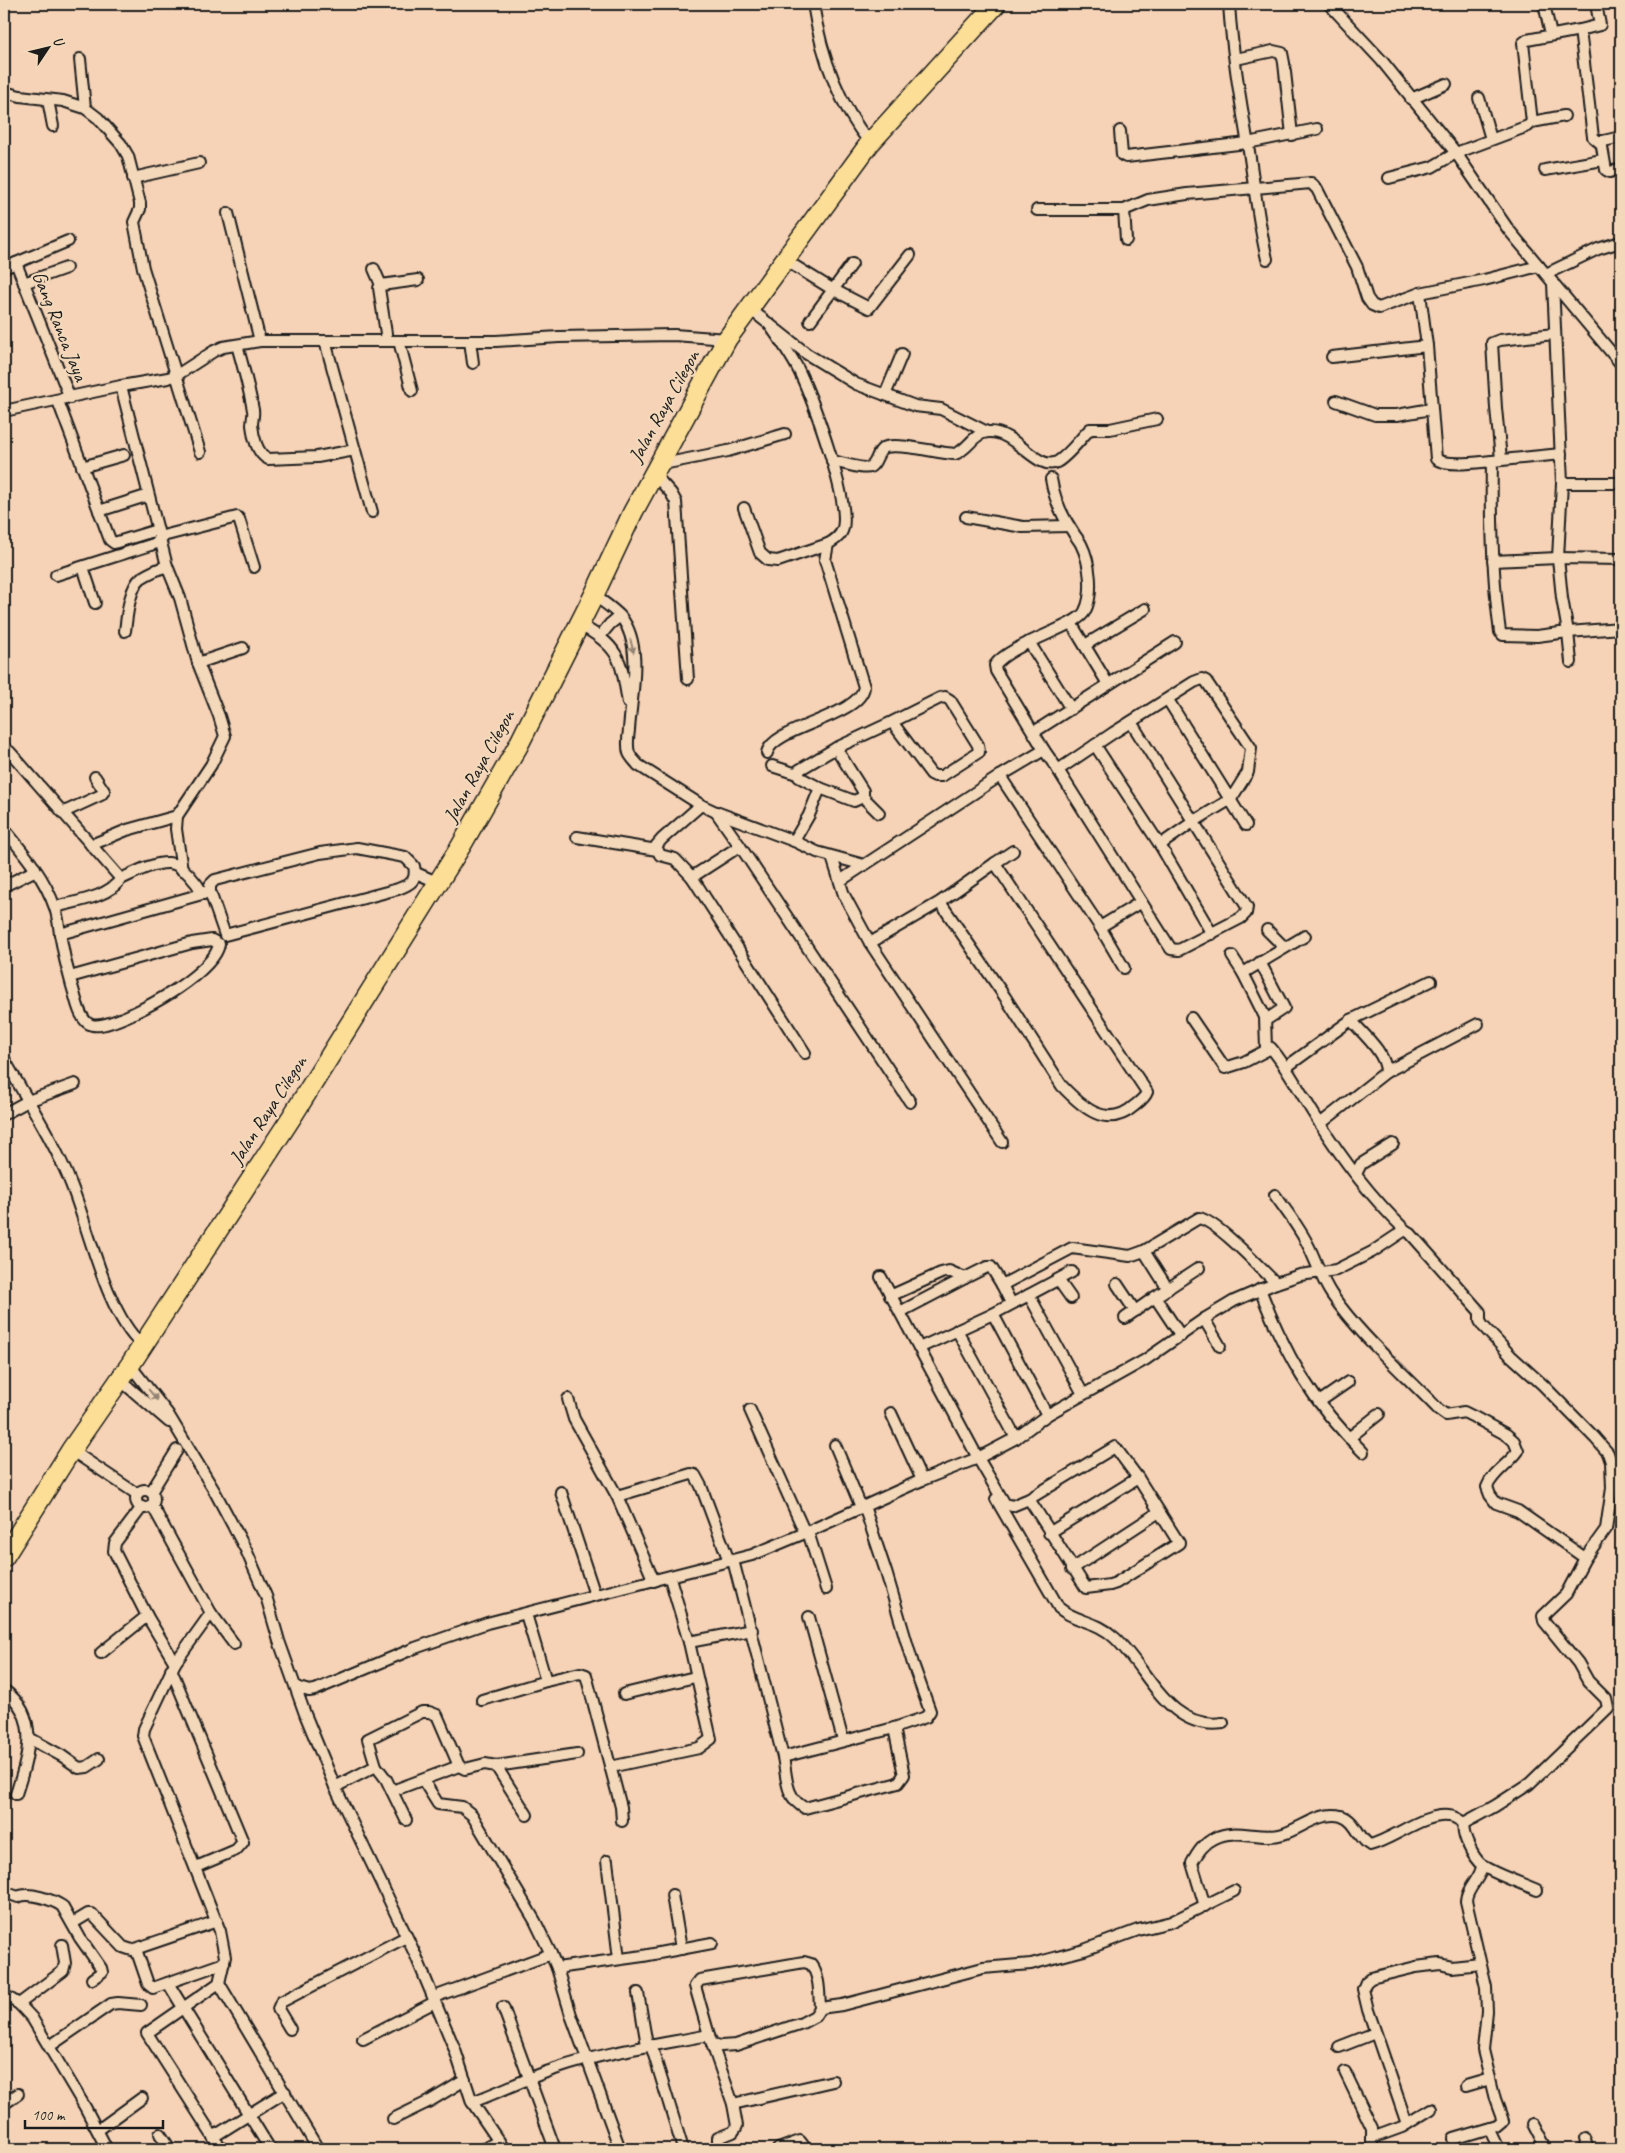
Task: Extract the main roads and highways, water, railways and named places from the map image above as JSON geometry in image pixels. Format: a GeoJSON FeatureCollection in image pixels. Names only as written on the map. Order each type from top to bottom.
{"type":"FeatureCollection","features":[{"type":"Feature","properties":{"kind":"highway","name":"Jalan Raya Cilegon"},"geometry":{"type":"LineString","coordinates":[[4,1557],[71,1450],[293,1114],[461,846],[518,746],[594,595],[632,512],[727,339],[870,143],[996,4]]}}]}
